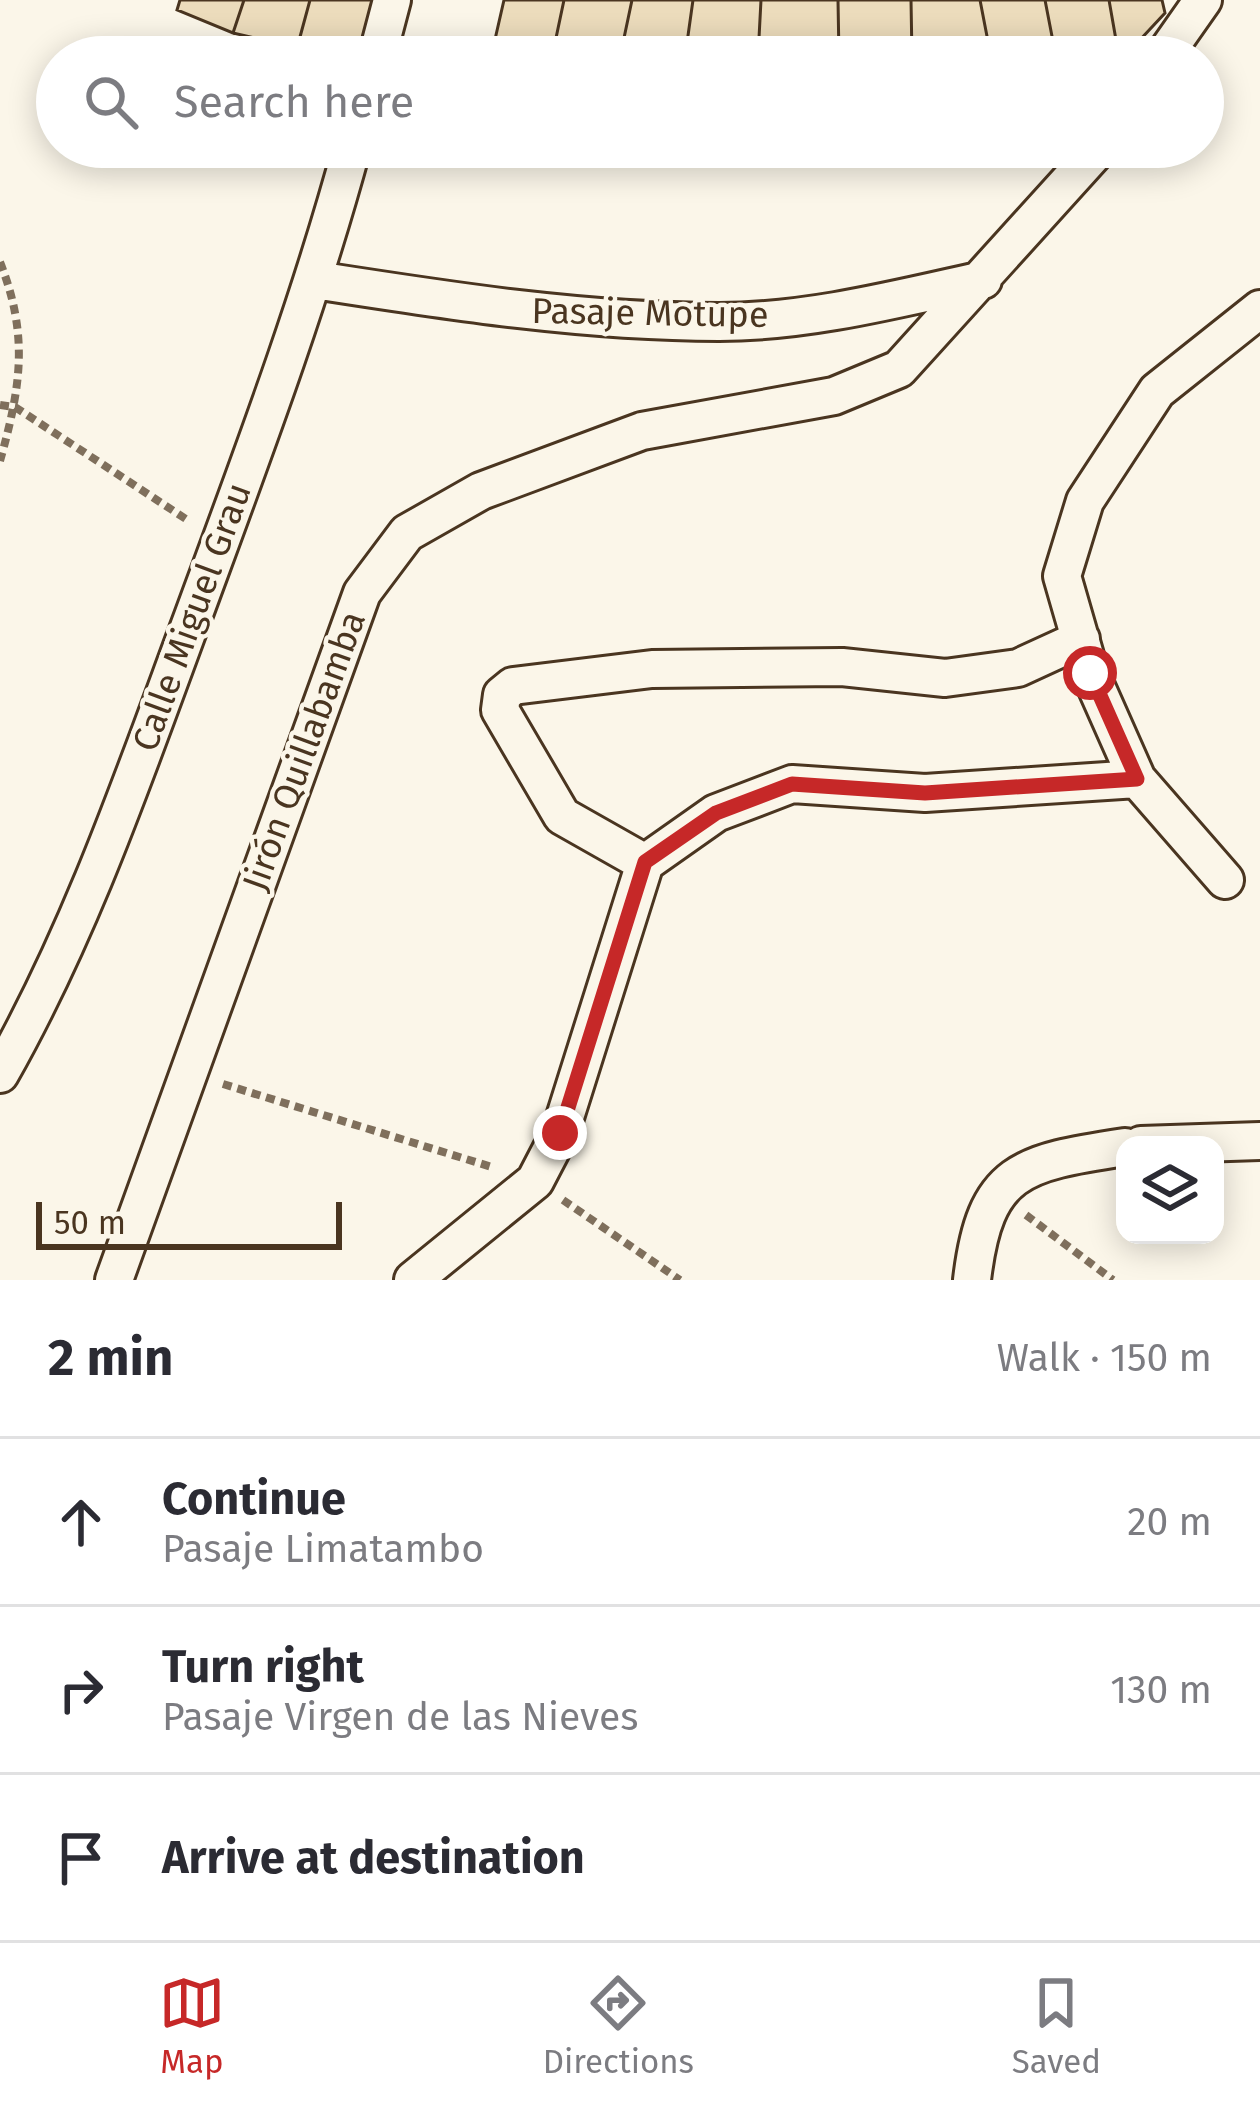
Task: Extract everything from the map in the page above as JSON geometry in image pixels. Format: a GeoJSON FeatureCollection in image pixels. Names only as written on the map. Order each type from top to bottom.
{"type":"FeatureCollection","features":[{"type":"Feature","properties":{"kind":"street"},"geometry":{"type":"LineString","coordinates":[[382,36],[392,0]]}},
{"type":"Feature","properties":{"kind":"street"},"geometry":{"type":"LineString","coordinates":[[1178,36],[1203,0]]}},
{"type":"Feature","properties":{"kind":"street","name":"Calle Miguel Grau"},"geometry":{"type":"LineString","coordinates":[[0,1074],[51,984],[101,862],[315,280],[346,168]]}},
{"type":"Feature","properties":{"kind":"street","name":"Jirón Quillabamba"},"geometry":{"type":"LineString","coordinates":[[114,1280],[362,593],[407,533],[481,491],[642,431],[834,396],[899,369],[1082,168]]}},
{"type":"Feature","properties":{"kind":"street","name":"Pasaje Motupe"},"geometry":{"type":"LineString","coordinates":[[315,280],[514,311],[722,322],[850,309],[984,280]]}},
{"type":"Feature","properties":{"kind":"street"},"geometry":{"type":"LineString","coordinates":[[1225,880],[1137,779],[1090,673],[1062,576],[1085,501],[1156,391],[1260,309]]}},
{"type":"Feature","properties":{"kind":"street"},"geometry":{"type":"LineString","coordinates":[[645,862],[562,816],[500,710],[502,695],[513,686],[652,669],[842,667],[945,677],[1018,668],[1081,639]]}},
{"type":"Feature","properties":{"kind":"street"},"geometry":{"type":"LineString","coordinates":[[413,1280],[535,1181],[560,1133],[645,862],[716,813],[792,784],[925,793],[1137,779]]}},
{"type":"Feature","properties":{"kind":"street"},"geometry":{"type":"LineString","coordinates":[[1224,1143],[1260,1142]]}},
{"type":"Feature","properties":{"kind":"street"},"geometry":{"type":"LineString","coordinates":[[972,1280],[981,1216],[997,1192],[1027,1170],[1116,1150]]}},
{"type":"Feature","properties":{"kind":"path"},"geometry":{"type":"LineString","coordinates":[[0,262],[13,295],[22,365],[0,461]]}},
{"type":"Feature","properties":{"kind":"path"},"geometry":{"type":"LineString","coordinates":[[0,405],[15,407],[220,542]]}},
{"type":"Feature","properties":{"kind":"path"},"geometry":{"type":"LineString","coordinates":[[188,1072],[535,1181],[680,1280]]}},
{"type":"Feature","properties":{"kind":"path"},"geometry":{"type":"LineString","coordinates":[[997,1192],[1112,1280]]}},
{"type":"Feature","properties":{"kind":"building"},"geometry":{"type":"Polygon","coordinates":[[[180,0],[244,0],[233,33],[177,10],[180,0]]]}},
{"type":"Feature","properties":{"kind":"building"},"geometry":{"type":"Polygon","coordinates":[[[244,0],[310,0],[300,36],[233,33],[244,0]]]}},
{"type":"Feature","properties":{"kind":"building"},"geometry":{"type":"Polygon","coordinates":[[[310,0],[373,0],[365,36],[300,36],[310,0]]]}},
{"type":"Feature","properties":{"kind":"building"},"geometry":{"type":"Polygon","coordinates":[[[504,0],[564,0],[556,36],[496,36],[504,0]]]}},
{"type":"Feature","properties":{"kind":"building"},"geometry":{"type":"Polygon","coordinates":[[[564,0],[632,0],[624,36],[556,36],[564,0]]]}},
{"type":"Feature","properties":{"kind":"building"},"geometry":{"type":"Polygon","coordinates":[[[632,0],[693,0],[688,36],[624,36],[632,0]]]}},
{"type":"Feature","properties":{"kind":"building"},"geometry":{"type":"Polygon","coordinates":[[[693,0],[761,0],[759,36],[688,36],[693,0]]]}},
{"type":"Feature","properties":{"kind":"building"},"geometry":{"type":"Polygon","coordinates":[[[761,0],[838,0],[839,36],[759,36],[761,0]]]}},
{"type":"Feature","properties":{"kind":"building"},"geometry":{"type":"Polygon","coordinates":[[[838,0],[911,0],[912,36],[839,36],[838,0]]]}},
{"type":"Feature","properties":{"kind":"building"},"geometry":{"type":"Polygon","coordinates":[[[911,0],[980,0],[987,36],[912,36],[911,0]]]}},
{"type":"Feature","properties":{"kind":"building"},"geometry":{"type":"Polygon","coordinates":[[[980,0],[1045,0],[1052,36],[987,36],[980,0]]]}},
{"type":"Feature","properties":{"kind":"building"},"geometry":{"type":"Polygon","coordinates":[[[1045,0],[1109,0],[1115,36],[1052,36],[1045,0]]]}},
{"type":"Feature","properties":{"kind":"building"},"geometry":{"type":"Polygon","coordinates":[[[1109,0],[1162,0],[1165,13],[1144,36],[1115,36],[1109,0]]]}},
{"type":"Feature","properties":{"kind":"route"},"geometry":{"type":"LineString","coordinates":[[560,1133],[645,862],[716,813],[792,784],[925,793],[1089,786],[1137,779],[1090,673]]}}]}
